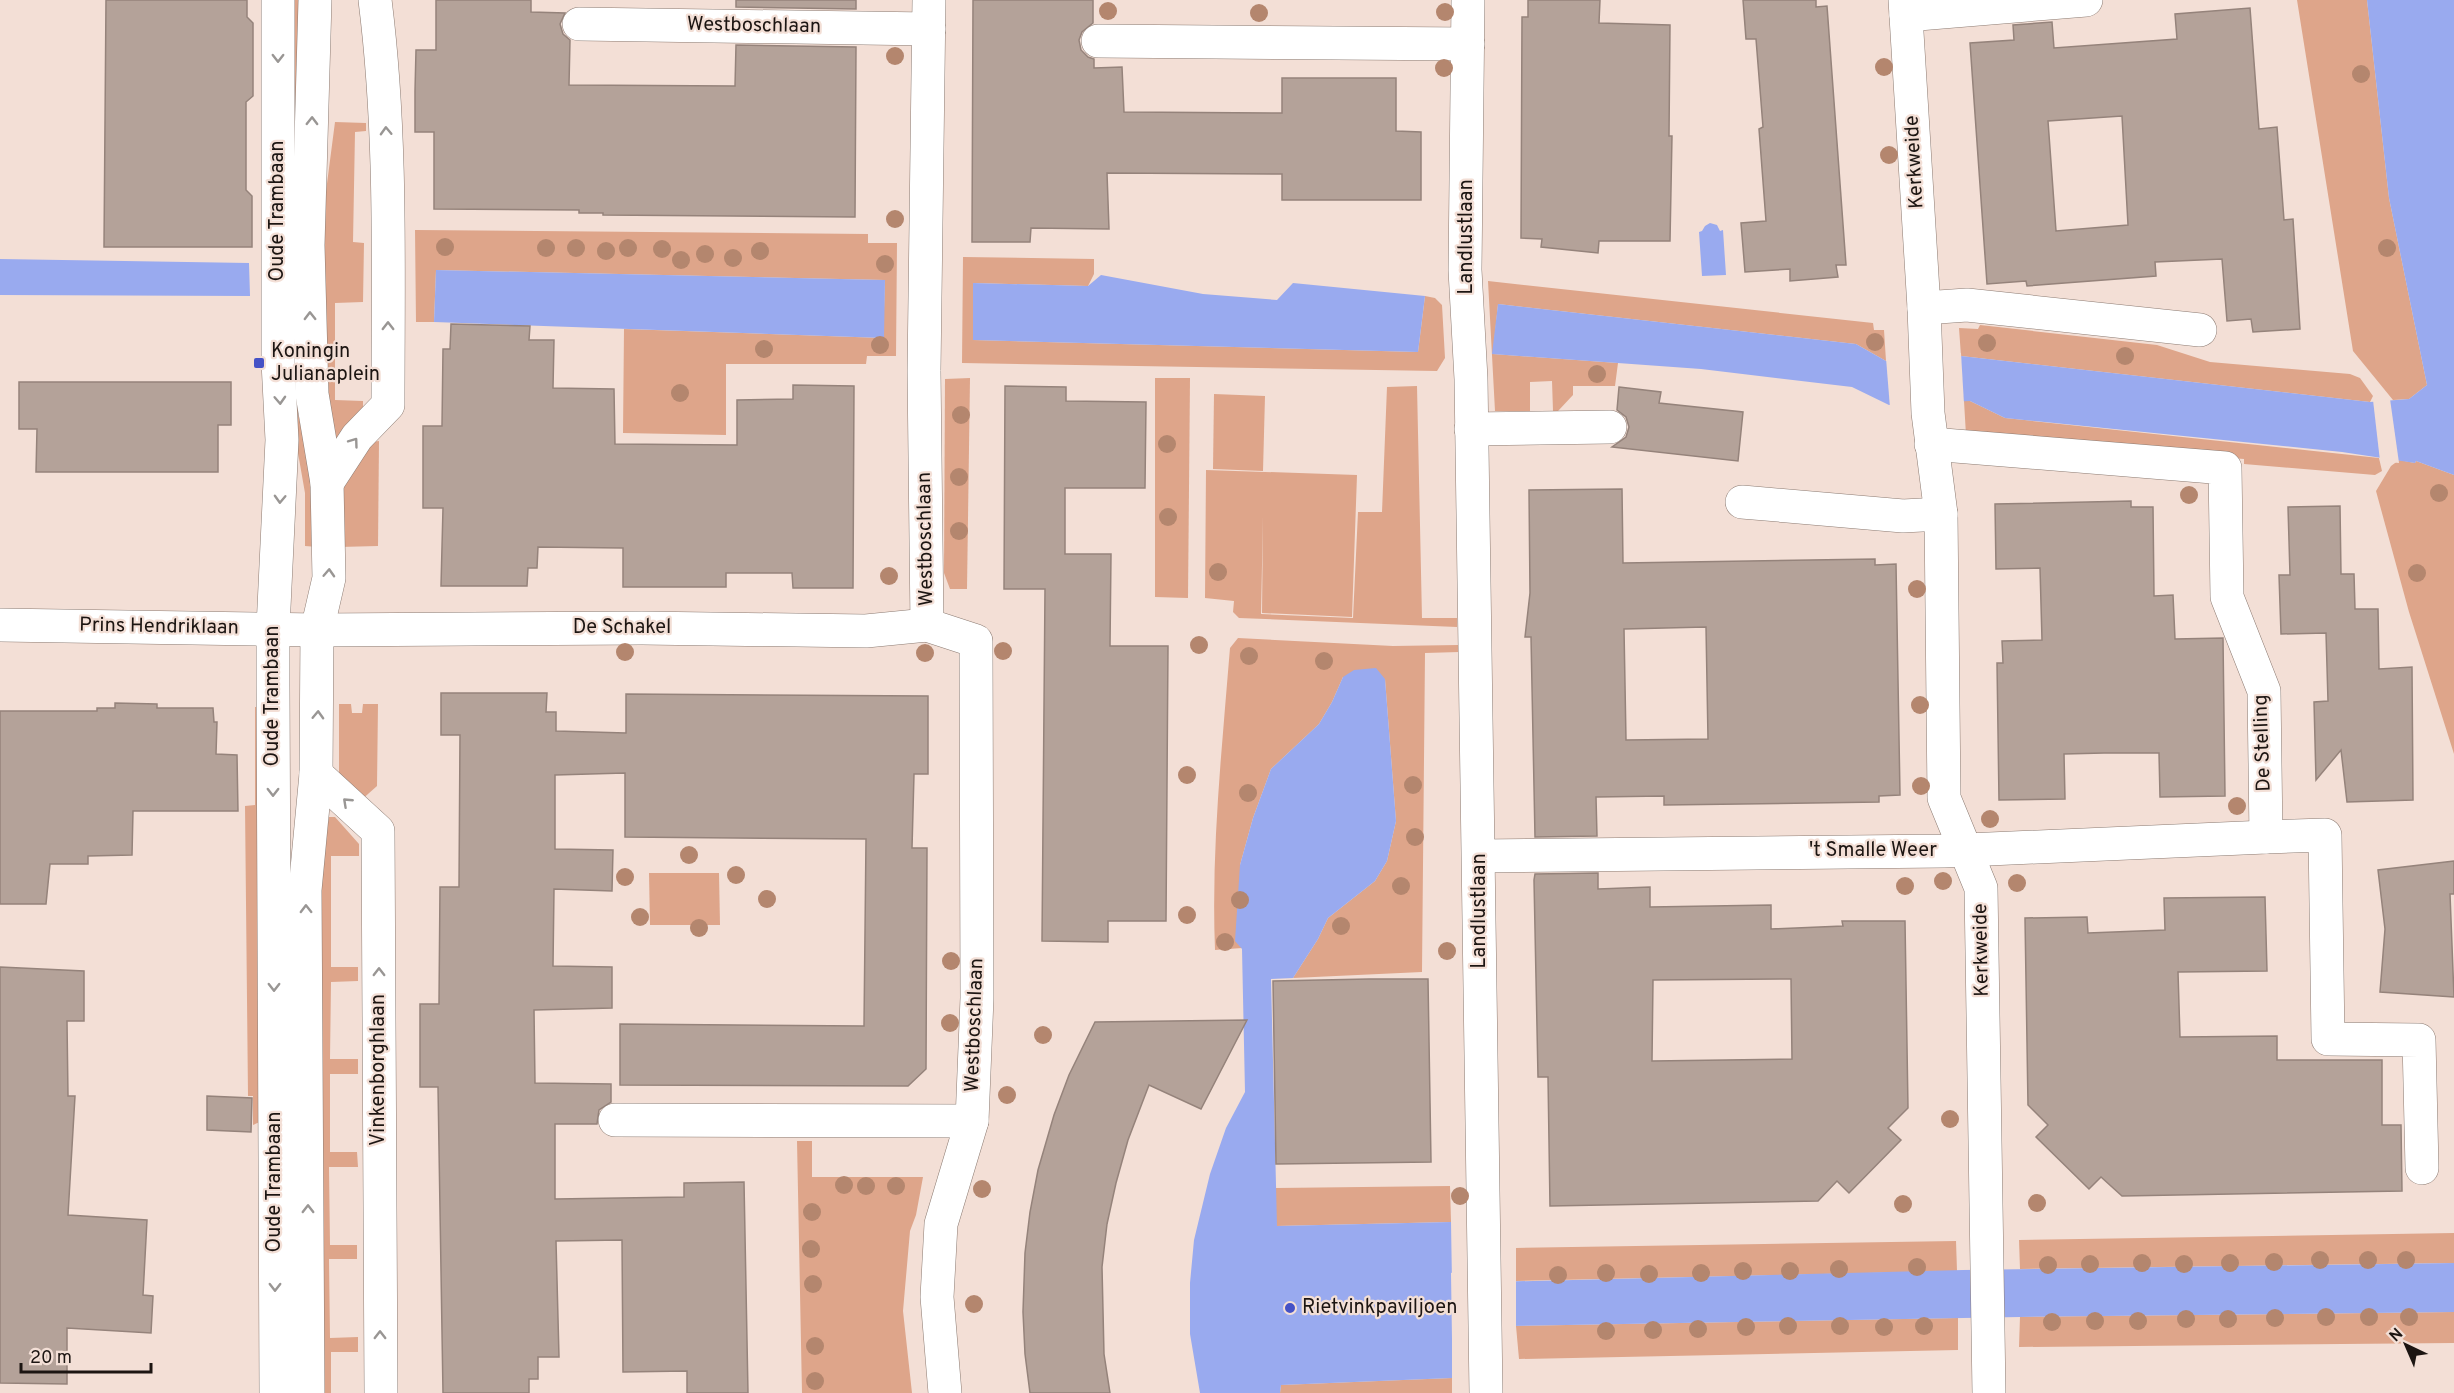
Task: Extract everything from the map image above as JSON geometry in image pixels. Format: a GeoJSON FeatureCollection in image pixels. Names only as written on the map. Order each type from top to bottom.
{"type":"FeatureCollection","features":[{"type":"Feature","properties":{"kind":"street","name":"Oude Trambaan"},"geometry":{"type":"LineString","coordinates":[[276,1393],[273,628],[282,440],[278,362],[278,0]]}},
{"type":"Feature","properties":{"kind":"street","name":"Oude Trambaan"},"geometry":{"type":"LineString","coordinates":[[308,1393],[305,890],[316,774],[317,630],[329,579],[327,483],[312,394],[311,360],[309,245],[315,0]]}},
{"type":"Feature","properties":{"kind":"street"},"geometry":{"type":"LineString","coordinates":[[327,483],[357,437],[388,405],[389,218],[383,69],[375,0]]}},
{"type":"Feature","properties":{"kind":"street","name":"Landlustlaan"},"geometry":{"type":"LineString","coordinates":[[1468,0],[1465,270],[1471,379],[1480,856],[1480,1081],[1486,1393]]}},
{"type":"Feature","properties":{"kind":"street","name":"Kerkweide"},"geometry":{"type":"LineString","coordinates":[[1989,1393],[1981,888],[1944,798],[1941,514],[1929,429],[1906,7],[2086,0]]}},
{"type":"Feature","properties":{"kind":"street","name":"Westboschlaan"},"geometry":{"type":"LineString","coordinates":[[579,24],[929,14],[924,371],[927,625],[976,641],[977,998],[972,1121],[940,1224],[937,1298],[945,1393]]}},
{"type":"Feature","properties":{"kind":"street"},"geometry":{"type":"LineString","coordinates":[[1098,41],[1468,44]]}},
{"type":"Feature","properties":{"kind":"street"},"geometry":{"type":"LineString","coordinates":[[1924,308],[1966,304],[2199,330]]}},
{"type":"Feature","properties":{"kind":"street"},"geometry":{"type":"LineString","coordinates":[[1471,429],[1610,427]]}},
{"type":"Feature","properties":{"kind":"street","name":"De Stelling"},"geometry":{"type":"LineString","coordinates":[[1929,429],[2225,468],[2227,597],[2264,691],[2266,837]]}},
{"type":"Feature","properties":{"kind":"street"},"geometry":{"type":"LineString","coordinates":[[1742,502],[1903,516],[1941,514]]}},
{"type":"Feature","properties":{"kind":"street","name":"Prins Hendriklaan"},"geometry":{"type":"LineString","coordinates":[[0,625],[317,630]]}},
{"type":"Feature","properties":{"kind":"street","name":"De Schakel"},"geometry":{"type":"LineString","coordinates":[[317,630],[642,628],[866,631],[927,625]]}},
{"type":"Feature","properties":{"kind":"street","name":"Vinkenborghlaan"},"geometry":{"type":"LineString","coordinates":[[316,774],[378,831],[381,1393]]}},
{"type":"Feature","properties":{"kind":"street"},"geometry":{"type":"LineString","coordinates":[[2266,837],[2325,835],[2328,1039],[2419,1040],[2422,1167]]}},
{"type":"Feature","properties":{"kind":"street","name":"'t Smalle Weer"},"geometry":{"type":"LineString","coordinates":[[1480,856],[1964,850],[2266,837]]}},
{"type":"Feature","properties":{"kind":"street","name":"Westboschlaan"},"geometry":{"type":"LineString","coordinates":[[615,1120],[972,1121]]}},
{"type":"Feature","properties":{"kind":"shaded area"},"geometry":{"type":"Polygon","coordinates":[[[290,0],[302,0],[298,414],[317,493],[318,547],[305,546],[305,493],[291,413],[290,0]]]}},
{"type":"Feature","properties":{"kind":"shaded area"},"geometry":{"type":"Polygon","coordinates":[[[2297,0],[2367,0],[2389,198],[2427,385],[2409,399],[2393,400],[2353,351],[2297,0]]]}},
{"type":"Feature","properties":{"kind":"shaded area"},"geometry":{"type":"Polygon","coordinates":[[[335,122],[366,123],[366,131],[355,132],[353,242],[364,243],[363,302],[335,303],[335,400],[363,401],[363,415],[334,442],[323,386],[322,222],[335,122]]]}},
{"type":"Feature","properties":{"kind":"shaded area"},"geometry":{"type":"Polygon","coordinates":[[[415,230],[868,234],[868,243],[897,243],[896,356],[867,356],[866,364],[726,364],[726,435],[623,433],[624,329],[883,338],[885,280],[436,270],[434,322],[416,322],[415,230]]]}},
{"type":"Feature","properties":{"kind":"shaded area"},"geometry":{"type":"Polygon","coordinates":[[[963,257],[1094,259],[1094,274],[1088,286],[973,283],[973,340],[1418,352],[1425,296],[1435,298],[1442,305],[1445,358],[1437,371],[962,363],[963,257]]]}},
{"type":"Feature","properties":{"kind":"shaded area"},"geometry":{"type":"Polygon","coordinates":[[[1488,281],[1873,323],[1874,330],[1884,330],[1886,361],[1856,344],[1498,304],[1493,354],[1618,363],[1615,386],[1573,386],[1573,395],[1558,411],[1553,411],[1552,381],[1530,382],[1530,411],[1495,411],[1488,281]]]}},
{"type":"Feature","properties":{"kind":"shaded area"},"geometry":{"type":"Polygon","coordinates":[[[1980,325],[2157,345],[2210,362],[2350,374],[2360,378],[2373,396],[2370,402],[1961,356],[1959,328],[1978,329],[1980,325]]]}},
{"type":"Feature","properties":{"kind":"shaded area"},"geometry":{"type":"Polygon","coordinates":[[[970,378],[967,589],[950,589],[944,573],[945,379],[970,378]]]}},
{"type":"Feature","properties":{"kind":"shaded area"},"geometry":{"type":"Polygon","coordinates":[[[1155,378],[1190,378],[1188,598],[1155,597],[1155,378]]]}},
{"type":"Feature","properties":{"kind":"shaded area"},"geometry":{"type":"Polygon","coordinates":[[[1417,386],[1422,618],[1457,618],[1457,627],[1239,618],[1233,612],[1234,601],[1205,598],[1206,470],[1357,475],[1352,617],[1262,613],[1263,516],[1261,614],[1353,618],[1358,512],[1382,512],[1387,387],[1417,386]]]}},
{"type":"Feature","properties":{"kind":"shaded area"},"geometry":{"type":"Polygon","coordinates":[[[1214,394],[1265,396],[1263,471],[1213,469],[1214,394]]]}},
{"type":"Feature","properties":{"kind":"shaded area"},"geometry":{"type":"Polygon","coordinates":[[[1964,401],[1970,401],[2005,418],[2379,458],[2382,471],[2375,475],[2244,464],[2244,459],[1976,438],[1966,435],[1964,401]]]}},
{"type":"Feature","properties":{"kind":"shaded area"},"geometry":{"type":"Polygon","coordinates":[[[379,441],[378,546],[339,547],[339,489],[372,442],[379,441]]]}},
{"type":"Feature","properties":{"kind":"shaded area"},"geometry":{"type":"Polygon","coordinates":[[[2399,460],[2415,463],[2416,461],[2454,475],[2454,754],[2409,612],[2376,491],[2391,466],[2399,460]]]}},
{"type":"Feature","properties":{"kind":"shaded area"},"geometry":{"type":"Polygon","coordinates":[[[1238,638],[1393,646],[1458,645],[1459,652],[1425,653],[1422,972],[1293,978],[1318,939],[1328,918],[1375,881],[1387,861],[1396,821],[1385,679],[1343,677],[1319,724],[1271,769],[1253,818],[1240,865],[1242,948],[1215,950],[1216,836],[1221,761],[1230,648],[1238,638]]]}},
{"type":"Feature","properties":{"kind":"shaded area"},"geometry":{"type":"Polygon","coordinates":[[[339,704],[351,704],[352,713],[362,713],[363,704],[378,704],[377,786],[359,802],[339,775],[339,704]]]}},
{"type":"Feature","properties":{"kind":"shaded area"},"geometry":{"type":"Polygon","coordinates":[[[255,707],[263,707],[264,1120],[253,1125],[253,1096],[248,1096],[245,806],[255,805],[255,707]]]}},
{"type":"Feature","properties":{"kind":"shaded area"},"geometry":{"type":"Polygon","coordinates":[[[329,817],[335,817],[359,844],[359,856],[331,856],[331,967],[358,967],[358,981],[331,982],[330,1059],[358,1059],[358,1074],[330,1074],[330,1152],[357,1152],[358,1167],[329,1167],[330,1245],[357,1245],[357,1259],[329,1259],[330,1338],[358,1337],[358,1352],[331,1352],[331,1393],[319,1393],[316,890],[329,817]]]}},
{"type":"Feature","properties":{"kind":"shaded area"},"geometry":{"type":"Polygon","coordinates":[[[649,873],[719,873],[720,925],[650,925],[649,873]]]}},
{"type":"Feature","properties":{"kind":"shaded area"},"geometry":{"type":"Polygon","coordinates":[[[797,1141],[812,1141],[812,1177],[923,1177],[916,1215],[910,1231],[903,1311],[912,1393],[802,1393],[797,1141]]]}},
{"type":"Feature","properties":{"kind":"shaded area"},"geometry":{"type":"Polygon","coordinates":[[[1450,1186],[1451,1222],[1276,1226],[1276,1188],[1450,1186]]]}},
{"type":"Feature","properties":{"kind":"shaded area"},"geometry":{"type":"Polygon","coordinates":[[[2454,1233],[2454,1263],[2020,1269],[2019,1240],[2454,1233]]]}},
{"type":"Feature","properties":{"kind":"shaded area"},"geometry":{"type":"Polygon","coordinates":[[[1956,1241],[1957,1271],[1516,1281],[1516,1248],[1956,1241]]]}},
{"type":"Feature","properties":{"kind":"shaded area"},"geometry":{"type":"Polygon","coordinates":[[[2454,1312],[2454,1343],[2019,1347],[2020,1317],[2454,1312]]]}},
{"type":"Feature","properties":{"kind":"shaded area"},"geometry":{"type":"Polygon","coordinates":[[[1958,1318],[1958,1350],[1519,1359],[1516,1326],[1958,1318]]]}},
{"type":"Feature","properties":{"kind":"shaded area"},"geometry":{"type":"Polygon","coordinates":[[[1452,1378],[1452,1393],[1280,1393],[1281,1385],[1452,1378]]]}},
{"type":"Feature","properties":{"kind":"water"},"geometry":{"type":"Polygon","coordinates":[[[2367,0],[2454,0],[2454,475],[2416,461],[2415,463],[2342,452],[2005,418],[1970,401],[1889,405],[1852,387],[1701,369],[1492,354],[1498,304],[1856,344],[1886,361],[1961,356],[2370,402],[2409,399],[2427,385],[2389,198],[2367,0]]]}},
{"type":"Feature","properties":{"kind":"water"},"geometry":{"type":"Polygon","coordinates":[[[1710,223],[1717,225],[1720,231],[1723,230],[1726,275],[1702,276],[1699,232],[1710,223]]]}},
{"type":"Feature","properties":{"kind":"water"},"geometry":{"type":"Polygon","coordinates":[[[0,259],[249,263],[250,296],[0,295],[0,259]]]}},
{"type":"Feature","properties":{"kind":"water"},"geometry":{"type":"Polygon","coordinates":[[[436,270],[885,280],[884,338],[434,322],[436,270]]]}},
{"type":"Feature","properties":{"kind":"water"},"geometry":{"type":"Polygon","coordinates":[[[1101,275],[1203,294],[1277,300],[1293,283],[1425,296],[1418,352],[973,340],[973,283],[1088,286],[1101,275]]]}},
{"type":"Feature","properties":{"kind":"water"},"geometry":{"type":"Polygon","coordinates":[[[1376,668],[1385,679],[1396,821],[1387,861],[1375,881],[1328,918],[1318,939],[1293,978],[1271,979],[1277,1226],[1451,1222],[1452,1283],[1963,1270],[2454,1263],[2454,1312],[1452,1327],[1452,1378],[1281,1385],[1280,1393],[1200,1393],[1190,1334],[1190,1283],[1194,1240],[1210,1174],[1226,1128],[1245,1092],[1242,949],[1235,941],[1240,865],[1253,818],[1271,769],[1319,724],[1343,677],[1354,670],[1376,668]]]}},
{"type":"Feature","properties":{"kind":"pier"},"geometry":{"type":"Polygon","coordinates":[[[1961,353],[1964,404],[1890,408],[1886,358],[1961,353]]]}},
{"type":"Feature","properties":{"kind":"pier"},"geometry":{"type":"Polygon","coordinates":[[[2390,399],[2399,463],[2380,461],[2373,400],[2390,399]]]}},
{"type":"Feature","properties":{"kind":"pier"},"geometry":{"type":"Polygon","coordinates":[[[1454,1272],[1454,1280],[1516,1278],[1516,1329],[1454,1330],[1455,1339],[1452,1339],[1451,1273],[1454,1272]]]}},
{"type":"Feature","properties":{"kind":"building"},"geometry":{"type":"Polygon","coordinates":[[[106,0],[247,0],[247,17],[253,23],[253,96],[246,102],[246,190],[252,196],[252,247],[104,247],[106,0]]]}},
{"type":"Feature","properties":{"kind":"building"},"geometry":{"type":"Polygon","coordinates":[[[436,0],[531,0],[531,12],[565,13],[560,24],[563,34],[570,40],[569,85],[735,86],[736,45],[856,47],[855,217],[603,215],[603,213],[579,213],[579,210],[434,209],[434,132],[415,132],[415,91],[416,50],[436,50],[436,0]]]}},
{"type":"Feature","properties":{"kind":"building"},"geometry":{"type":"Polygon","coordinates":[[[736,0],[856,0],[856,9],[736,7],[736,0]]]}},
{"type":"Feature","properties":{"kind":"building"},"geometry":{"type":"Polygon","coordinates":[[[973,0],[1093,0],[1093,23],[1082,32],[1079,40],[1081,50],[1094,59],[1094,68],[1122,67],[1124,112],[1282,113],[1282,78],[1396,78],[1396,131],[1421,132],[1421,200],[1282,200],[1282,174],[1107,173],[1109,229],[1031,228],[1030,242],[972,242],[973,0]]]}},
{"type":"Feature","properties":{"kind":"building"},"geometry":{"type":"Polygon","coordinates":[[[1528,0],[1600,0],[1599,23],[1670,25],[1669,136],[1672,136],[1670,241],[1599,241],[1598,253],[1541,247],[1542,239],[1521,238],[1522,17],[1528,17],[1528,0]]]}},
{"type":"Feature","properties":{"kind":"building"},"geometry":{"type":"Polygon","coordinates":[[[1743,0],[1816,0],[1816,7],[1827,6],[1846,265],[1836,265],[1838,277],[1790,281],[1790,269],[1745,272],[1741,223],[1766,221],[1759,129],[1763,127],[1756,39],[1746,39],[1743,0]]]}},
{"type":"Feature","properties":{"kind":"building"},"geometry":{"type":"Polygon","coordinates":[[[2250,8],[2259,129],[2277,127],[2284,220],[2293,219],[2300,329],[2253,332],[2251,319],[2227,321],[2222,259],[2155,262],[2156,276],[2027,286],[2026,281],[1987,284],[1970,43],[2014,40],[2013,25],[2052,22],[2054,48],[2177,39],[2175,14],[2250,8]],[[2122,116],[2048,121],[2056,231],[2128,225],[2122,116]]]}},
{"type":"Feature","properties":{"kind":"building"},"geometry":{"type":"Polygon","coordinates":[[[451,324],[530,326],[529,340],[554,340],[553,388],[614,389],[615,444],[737,445],[737,400],[793,399],[793,385],[854,386],[853,588],[793,588],[792,573],[726,573],[726,587],[623,587],[623,548],[538,547],[537,568],[528,568],[527,586],[441,586],[443,508],[423,508],[423,426],[442,426],[443,349],[450,349],[451,324]]]}},
{"type":"Feature","properties":{"kind":"building"},"geometry":{"type":"Polygon","coordinates":[[[19,382],[231,382],[231,425],[218,425],[218,472],[36,472],[37,429],[19,429],[19,382]]]}},
{"type":"Feature","properties":{"kind":"building"},"geometry":{"type":"Polygon","coordinates":[[[1005,386],[1066,387],[1066,401],[1146,402],[1145,488],[1065,488],[1065,554],[1111,554],[1110,646],[1168,646],[1166,921],[1108,921],[1108,942],[1042,941],[1045,589],[1004,589],[1005,386]]]}},
{"type":"Feature","properties":{"kind":"building"},"geometry":{"type":"Polygon","coordinates":[[[1619,387],[1661,392],[1659,403],[1743,412],[1738,461],[1612,447],[1626,437],[1629,427],[1626,417],[1617,410],[1619,387]]]}},
{"type":"Feature","properties":{"kind":"building"},"geometry":{"type":"Polygon","coordinates":[[[1622,489],[1623,563],[1875,559],[1875,565],[1896,564],[1900,795],[1879,796],[1879,802],[1664,805],[1664,796],[1596,797],[1597,836],[1535,837],[1531,637],[1525,637],[1530,593],[1529,490],[1622,489]],[[1706,627],[1624,629],[1626,740],[1708,739],[1706,627]]]}},
{"type":"Feature","properties":{"kind":"building"},"geometry":{"type":"Polygon","coordinates":[[[2131,501],[2131,507],[2153,507],[2154,596],[2173,595],[2175,639],[2223,638],[2225,796],[2160,797],[2159,753],[2104,753],[2064,754],[2065,799],[1999,800],[1997,663],[2003,663],[2002,641],[2042,640],[2040,568],[1996,569],[1995,504],[2131,501]]]}},
{"type":"Feature","properties":{"kind":"building"},"geometry":{"type":"Polygon","coordinates":[[[2340,506],[2341,574],[2354,574],[2355,609],[2378,609],[2379,669],[2412,667],[2413,800],[2347,802],[2341,750],[2316,780],[2314,702],[2328,701],[2326,633],[2281,634],[2279,575],[2290,575],[2288,507],[2340,506]]]}},
{"type":"Feature","properties":{"kind":"building"},"geometry":{"type":"Polygon","coordinates":[[[441,693],[547,693],[546,712],[556,712],[556,731],[626,733],[626,694],[928,696],[928,774],[914,774],[912,848],[927,848],[926,1069],[908,1086],[620,1085],[620,1024],[864,1026],[866,839],[625,837],[625,773],[555,775],[555,849],[613,850],[612,891],[554,889],[553,966],[612,967],[612,1008],[534,1010],[535,1083],[611,1084],[611,1102],[599,1110],[597,1124],[555,1124],[555,1199],[684,1197],[684,1183],[744,1182],[748,1393],[687,1393],[687,1371],[623,1372],[622,1240],[556,1241],[559,1357],[538,1357],[538,1379],[529,1379],[529,1393],[443,1393],[438,1087],[420,1087],[420,1004],[439,1004],[440,887],[459,887],[460,735],[441,735],[441,693]]]}},
{"type":"Feature","properties":{"kind":"building"},"geometry":{"type":"Polygon","coordinates":[[[115,703],[157,704],[157,708],[213,708],[214,722],[217,722],[216,754],[237,755],[238,811],[133,811],[132,855],[88,856],[88,864],[50,864],[46,904],[0,904],[0,711],[97,711],[97,708],[115,708],[115,703]]]}},
{"type":"Feature","properties":{"kind":"building"},"geometry":{"type":"Polygon","coordinates":[[[2454,861],[2454,894],[2450,894],[2454,997],[2380,992],[2385,929],[2378,870],[2454,861]]]}},
{"type":"Feature","properties":{"kind":"building"},"geometry":{"type":"Polygon","coordinates":[[[1598,873],[1598,889],[1650,887],[1650,907],[1771,905],[1771,929],[1843,926],[1842,921],[1905,921],[1908,1108],[1888,1128],[1901,1140],[1849,1193],[1837,1181],[1818,1201],[1550,1206],[1548,1077],[1538,1077],[1535,874],[1598,873]],[[1791,979],[1653,980],[1652,1061],[1792,1059],[1791,979]]]}},
{"type":"Feature","properties":{"kind":"building"},"geometry":{"type":"Polygon","coordinates":[[[2265,897],[2267,971],[2178,972],[2180,1037],[2277,1036],[2277,1060],[2382,1060],[2382,1125],[2401,1125],[2402,1191],[2122,1196],[2101,1177],[2089,1189],[2036,1137],[2048,1125],[2028,1105],[2025,918],[2087,917],[2088,933],[2165,930],[2164,898],[2265,897]]]}},
{"type":"Feature","properties":{"kind":"building"},"geometry":{"type":"Polygon","coordinates":[[[0,967],[84,971],[84,1021],[67,1021],[68,1096],[75,1096],[68,1215],[147,1220],[143,1295],[153,1296],[151,1333],[67,1328],[67,1384],[0,1383],[0,967]]]}},
{"type":"Feature","properties":{"kind":"building"},"geometry":{"type":"Polygon","coordinates":[[[1428,979],[1431,1162],[1276,1164],[1273,981],[1428,979]]]}},
{"type":"Feature","properties":{"kind":"building"},"geometry":{"type":"Polygon","coordinates":[[[1247,1020],[1201,1109],[1149,1085],[1128,1140],[1107,1224],[1102,1267],[1104,1354],[1110,1393],[1030,1393],[1023,1312],[1025,1253],[1030,1212],[1038,1170],[1054,1115],[1069,1075],[1095,1022],[1247,1020]]]}},
{"type":"Feature","properties":{"kind":"building"},"geometry":{"type":"Polygon","coordinates":[[[207,1096],[252,1098],[251,1132],[207,1130],[207,1096]]]}},
{"type":"Feature","properties":{"kind":"place","name":"Koningin Julianaplein"},"geometry":{"type":"Point","coordinates":[259,363]}},
{"type":"Feature","properties":{"kind":"place","name":"Rietvinkpaviljoen"},"geometry":{"type":"Point","coordinates":[1290,1308]}}]}
